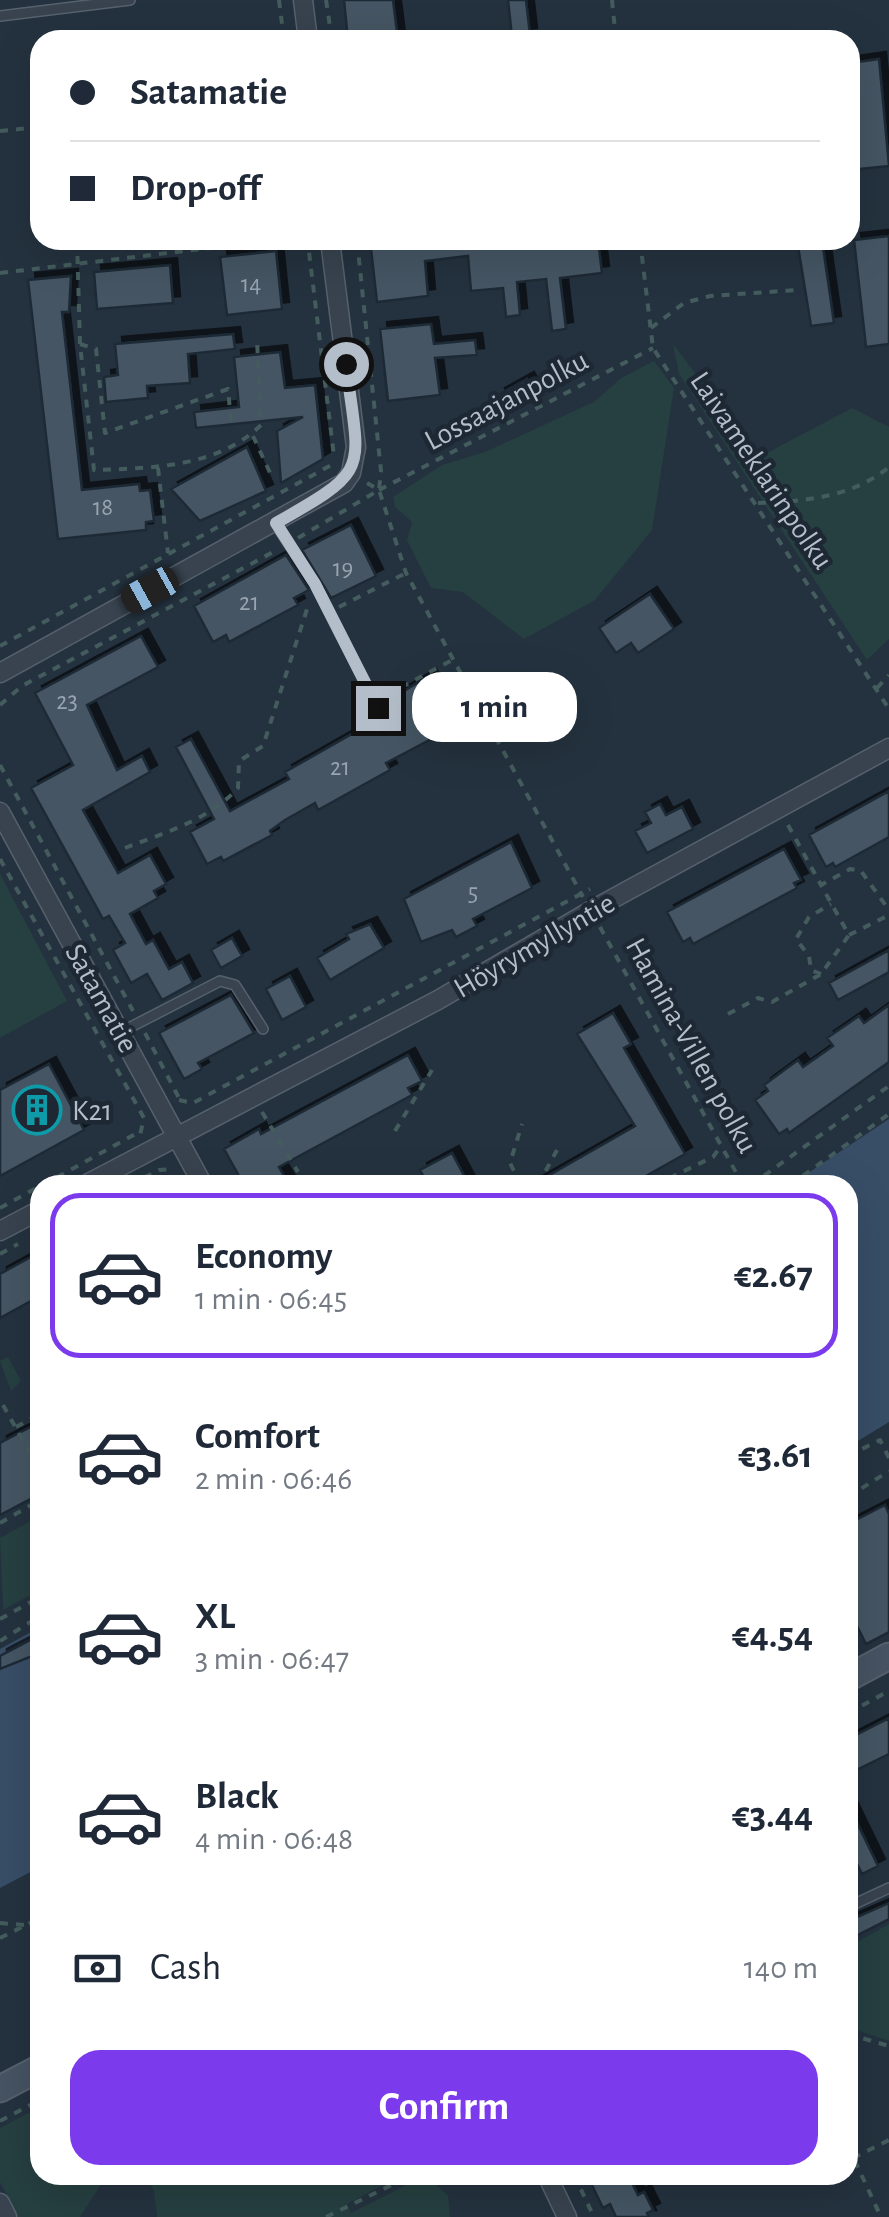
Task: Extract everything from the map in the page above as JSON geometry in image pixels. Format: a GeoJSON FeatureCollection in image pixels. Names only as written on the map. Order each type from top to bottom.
{"type":"FeatureCollection","features":[{"type":"Feature","properties":{"kind":"street"},"geometry":{"type":"LineString","coordinates":[[303,0],[307,30]]}},
{"type":"Feature","properties":{"kind":"street"},"geometry":{"type":"LineString","coordinates":[[0,673],[334,490],[351,473],[355,459],[331,250]]}},
{"type":"Feature","properties":{"kind":"street","name":"Höyrymyllyntie"},"geometry":{"type":"LineString","coordinates":[[103,1175],[438,1000],[592,910],[889,748]]}},
{"type":"Feature","properties":{"kind":"street","name":"Satamatie"},"geometry":{"type":"LineString","coordinates":[[0,812],[198,1175]]}},
{"type":"Feature","properties":{"kind":"street"},"geometry":{"type":"LineString","coordinates":[[0,1231],[30,1215]]}},
{"type":"Feature","properties":{"kind":"street"},"geometry":{"type":"LineString","coordinates":[[858,1673],[889,1656]]}},
{"type":"Feature","properties":{"kind":"street"},"geometry":{"type":"LineString","coordinates":[[0,2089],[30,2073]]}},
{"type":"Feature","properties":{"kind":"street"},"geometry":{"type":"LineString","coordinates":[[552,2185],[568,2217]]}},
{"type":"Feature","properties":{"kind":"street"},"geometry":{"type":"LineString","coordinates":[[0,2203],[7,2217]]}},
{"type":"Feature","properties":{"kind":"lane"},"geometry":{"type":"LineString","coordinates":[[0,16],[130,0]]}},
{"type":"Feature","properties":{"kind":"lane"},"geometry":{"type":"LineString","coordinates":[[276,523],[315,584],[376,705]]}},
{"type":"Feature","properties":{"kind":"lane"},"geometry":{"type":"LineString","coordinates":[[121,1032],[220,981],[234,985],[263,1029]]}},
{"type":"Feature","properties":{"kind":"lane"},"geometry":{"type":"LineString","coordinates":[[858,1902],[889,1888]]}},
{"type":"Feature","properties":{"kind":"path"},"geometry":{"type":"LineString","coordinates":[[279,0],[283,30]]}},
{"type":"Feature","properties":{"kind":"path"},"geometry":{"type":"LineString","coordinates":[[326,0],[330,30]]}},
{"type":"Feature","properties":{"kind":"path"},"geometry":{"type":"LineString","coordinates":[[612,0],[615,30]]}},
{"type":"Feature","properties":{"kind":"path"},"geometry":{"type":"LineString","coordinates":[[0,132],[30,128]]}},
{"type":"Feature","properties":{"kind":"path"},"geometry":{"type":"LineString","coordinates":[[78,250],[80,344],[94,470],[188,464],[252,434],[260,425],[257,340]]}},
{"type":"Feature","properties":{"kind":"path"},"geometry":{"type":"LineString","coordinates":[[0,273],[194,250]]}},
{"type":"Feature","properties":{"kind":"path","name":"Laivameklarinpolku"},"geometry":{"type":"LineString","coordinates":[[641,250],[653,348],[758,503],[889,709]]}},
{"type":"Feature","properties":{"kind":"path"},"geometry":{"type":"LineString","coordinates":[[651,328],[684,303],[710,296],[797,290]]}},
{"type":"Feature","properties":{"kind":"path"},"geometry":{"type":"LineString","coordinates":[[80,344],[96,348],[105,433],[228,390],[231,421]]}},
{"type":"Feature","properties":{"kind":"path","name":"Lossaajanpolku"},"geometry":{"type":"LineString","coordinates":[[378,490],[653,348]]}},
{"type":"Feature","properties":{"kind":"path"},"geometry":{"type":"LineString","coordinates":[[252,434],[272,477]]}},
{"type":"Feature","properties":{"kind":"path"},"geometry":{"type":"LineString","coordinates":[[0,646],[335,463]]}},
{"type":"Feature","properties":{"kind":"path"},"geometry":{"type":"LineString","coordinates":[[758,503],[817,500],[848,490],[889,467]]}},
{"type":"Feature","properties":{"kind":"path"},"geometry":{"type":"LineString","coordinates":[[158,468],[168,554]]}},
{"type":"Feature","properties":{"kind":"path"},"geometry":{"type":"LineString","coordinates":[[276,486],[279,493]]}},
{"type":"Feature","properties":{"kind":"path","name":"Hamina-Villen polku"},"geometry":{"type":"LineString","coordinates":[[378,490],[406,573],[738,1175]]}},
{"type":"Feature","properties":{"kind":"path"},"geometry":{"type":"LineString","coordinates":[[329,612],[406,573]]}},
{"type":"Feature","properties":{"kind":"path"},"geometry":{"type":"LineString","coordinates":[[125,848],[210,811],[238,788],[239,760],[263,746],[315,584]]}},
{"type":"Feature","properties":{"kind":"path"},"geometry":{"type":"LineString","coordinates":[[376,705],[454,659]]}},
{"type":"Feature","properties":{"kind":"path"},"geometry":{"type":"LineString","coordinates":[[878,688],[889,675]]}},
{"type":"Feature","properties":{"kind":"path"},"geometry":{"type":"LineString","coordinates":[[0,765],[180,1100]]}},
{"type":"Feature","properties":{"kind":"path"},"geometry":{"type":"LineString","coordinates":[[788,825],[849,936]]}},
{"type":"Feature","properties":{"kind":"path"},"geometry":{"type":"LineString","coordinates":[[0,859],[144,1118]]}},
{"type":"Feature","properties":{"kind":"path"},"geometry":{"type":"LineString","coordinates":[[728,1014],[758,998],[772,1002],[821,974],[849,936],[889,912],[861,871],[850,868],[821,886]]}},
{"type":"Feature","properties":{"kind":"path"},"geometry":{"type":"LineString","coordinates":[[61,1175],[139,1132],[144,1118],[180,1100],[193,1103],[594,888]]}},
{"type":"Feature","properties":{"kind":"path"},"geometry":{"type":"LineString","coordinates":[[821,974],[811,970],[810,956],[796,939],[809,917],[832,904]]}},
{"type":"Feature","properties":{"kind":"path"},"geometry":{"type":"LineString","coordinates":[[394,1131],[432,1070]]}},
{"type":"Feature","properties":{"kind":"path"},"geometry":{"type":"LineString","coordinates":[[764,1175],[889,1086]]}},
{"type":"Feature","properties":{"kind":"path"},"geometry":{"type":"LineString","coordinates":[[262,1111],[298,1172]]}},
{"type":"Feature","properties":{"kind":"path"},"geometry":{"type":"LineString","coordinates":[[804,1175],[889,1114]]}},
{"type":"Feature","properties":{"kind":"path"},"geometry":{"type":"LineString","coordinates":[[516,1175],[510,1163],[522,1124]]}},
{"type":"Feature","properties":{"kind":"path"},"geometry":{"type":"LineString","coordinates":[[139,1132],[159,1170]]}},
{"type":"Feature","properties":{"kind":"path"},"geometry":{"type":"LineString","coordinates":[[676,1175],[713,1157],[722,1146]]}},
{"type":"Feature","properties":{"kind":"path"},"geometry":{"type":"LineString","coordinates":[[543,1175],[556,1150]]}},
{"type":"Feature","properties":{"kind":"path"},"geometry":{"type":"LineString","coordinates":[[0,1208],[30,1192]]}},
{"type":"Feature","properties":{"kind":"path"},"geometry":{"type":"LineString","coordinates":[[3,1404],[30,1453]]}},
{"type":"Feature","properties":{"kind":"path"},"geometry":{"type":"LineString","coordinates":[[16,1427],[30,1419]]}},
{"type":"Feature","properties":{"kind":"path"},"geometry":{"type":"LineString","coordinates":[[858,1451],[880,1440],[889,1458]]}},
{"type":"Feature","properties":{"kind":"path"},"geometry":{"type":"LineString","coordinates":[[858,1491],[889,1472]]}},
{"type":"Feature","properties":{"kind":"path"},"geometry":{"type":"LineString","coordinates":[[0,1524],[30,1506]]}},
{"type":"Feature","properties":{"kind":"path"},"geometry":{"type":"LineString","coordinates":[[0,1619],[30,1602]]}},
{"type":"Feature","properties":{"kind":"path"},"geometry":{"type":"LineString","coordinates":[[0,1640],[30,1622]]}},
{"type":"Feature","properties":{"kind":"path"},"geometry":{"type":"LineString","coordinates":[[858,1708],[889,1691]]}},
{"type":"Feature","properties":{"kind":"path"},"geometry":{"type":"LineString","coordinates":[[0,1923],[26,1925]]}},
{"type":"Feature","properties":{"kind":"path"},"geometry":{"type":"LineString","coordinates":[[0,1938],[30,1923]]}},
{"type":"Feature","properties":{"kind":"path"},"geometry":{"type":"LineString","coordinates":[[858,2037],[889,2046]]}},
{"type":"Feature","properties":{"kind":"path"},"geometry":{"type":"LineString","coordinates":[[0,2121],[30,2105]]}},
{"type":"Feature","properties":{"kind":"path"},"geometry":{"type":"LineString","coordinates":[[858,2155],[889,2140]]}},
{"type":"Feature","properties":{"kind":"path"},"geometry":{"type":"LineString","coordinates":[[858,2170],[881,2217]]}},
{"type":"Feature","properties":{"kind":"path"},"geometry":{"type":"LineString","coordinates":[[326,2217],[392,2185]]}},
{"type":"Feature","properties":{"kind":"path"},"geometry":{"type":"LineString","coordinates":[[579,2185],[594,2217]]}},
{"type":"Feature","properties":{"kind":"green space"},"geometry":{"type":"Polygon","coordinates":[[[673,344],[759,457],[852,408],[889,427],[889,639],[867,660],[679,374],[673,344]]]}},
{"type":"Feature","properties":{"kind":"green space"},"geometry":{"type":"Polygon","coordinates":[[[654,361],[674,388],[652,530],[595,600],[524,639],[463,592],[431,588],[407,540],[412,522],[395,507],[393,497],[442,465],[485,452],[594,402],[621,378],[654,361]]]}},
{"type":"Feature","properties":{"kind":"green space"},"geometry":{"type":"Polygon","coordinates":[[[0,874],[67,1001],[0,1038],[0,874]]]}},
{"type":"Feature","properties":{"kind":"green space"},"geometry":{"type":"Polygon","coordinates":[[[8,1357],[21,1381],[11,1391],[0,1361],[8,1357]]]}},
{"type":"Feature","properties":{"kind":"green space"},"geometry":{"type":"Polygon","coordinates":[[[30,1522],[30,1595],[3,1610],[0,1538],[30,1522]]]}},
{"type":"Feature","properties":{"kind":"green space"},"geometry":{"type":"Polygon","coordinates":[[[889,1924],[889,2041],[858,2030],[858,1941],[889,1924]]]}},
{"type":"Feature","properties":{"kind":"green space"},"geometry":{"type":"Polygon","coordinates":[[[30,2112],[30,2185],[101,2185],[80,2217],[18,2217],[0,2182],[0,2128],[30,2112]]]}},
{"type":"Feature","properties":{"kind":"green space"},"geometry":{"type":"Polygon","coordinates":[[[151,2185],[383,2185],[347,2204],[351,2213],[406,2185],[436,2185],[448,2196],[450,2217],[157,2217],[151,2185]]]}},
{"type":"Feature","properties":{"kind":"water"},"geometry":{"type":"Polygon","coordinates":[[[889,1119],[889,1422],[858,1441],[858,1175],[805,1175],[889,1119]]]}},
{"type":"Feature","properties":{"kind":"water"},"geometry":{"type":"Polygon","coordinates":[[[30,1632],[30,1872],[0,1888],[0,1649],[30,1632]]]}},
{"type":"Feature","properties":{"kind":"building"},"geometry":{"type":"Polygon","coordinates":[[[344,0],[393,0],[397,30],[347,30],[344,0]]]}},
{"type":"Feature","properties":{"kind":"building"},"geometry":{"type":"Polygon","coordinates":[[[508,0],[526,0],[529,30],[511,30],[508,0]]]}},
{"type":"Feature","properties":{"kind":"building"},"geometry":{"type":"Polygon","coordinates":[[[879,59],[889,166],[860,169],[860,62],[879,59]]]}},
{"type":"Feature","properties":{"kind":"building"},"geometry":{"type":"Polygon","coordinates":[[[889,236],[889,344],[866,347],[855,250],[860,250],[860,239],[889,236]]]}},
{"type":"Feature","properties":{"kind":"building"},"geometry":{"type":"Polygon","coordinates":[[[371,250],[599,250],[602,273],[560,278],[566,329],[552,331],[546,279],[517,282],[520,315],[506,317],[503,288],[471,291],[468,256],[425,261],[428,296],[377,302],[371,250]]]}},
{"type":"Feature","properties":{"kind":"building"},"geometry":{"type":"Polygon","coordinates":[[[799,250],[823,250],[834,323],[811,326],[799,250]]]}},
{"type":"Feature","properties":{"kind":"building"},"geometry":{"type":"Polygon","coordinates":[[[276,251],[282,309],[227,315],[220,257],[276,251]]]}},
{"type":"Feature","properties":{"kind":"building"},"geometry":{"type":"Polygon","coordinates":[[[170,265],[173,303],[97,309],[94,272],[170,265]]]}},
{"type":"Feature","properties":{"kind":"building"},"geometry":{"type":"Polygon","coordinates":[[[71,276],[69,312],[62,312],[82,490],[139,484],[140,491],[150,490],[154,521],[146,522],[146,530],[58,539],[28,280],[71,276]]]}},
{"type":"Feature","properties":{"kind":"building"},"geometry":{"type":"Polygon","coordinates":[[[431,324],[434,344],[475,340],[477,355],[435,358],[440,395],[388,401],[380,329],[431,324]]]}},
{"type":"Feature","properties":{"kind":"building"},"geometry":{"type":"Polygon","coordinates":[[[233,334],[235,349],[188,354],[190,383],[147,386],[148,398],[106,402],[104,377],[118,375],[115,344],[233,334]]]}},
{"type":"Feature","properties":{"kind":"building"},"geometry":{"type":"Polygon","coordinates":[[[280,352],[285,388],[315,385],[323,459],[281,483],[277,431],[303,417],[196,428],[194,412],[239,407],[234,357],[280,352]]]}},
{"type":"Feature","properties":{"kind":"building"},"geometry":{"type":"Polygon","coordinates":[[[527,379],[536,395],[507,410],[498,395],[527,379]]]}},
{"type":"Feature","properties":{"kind":"building"},"geometry":{"type":"Polygon","coordinates":[[[247,447],[266,491],[200,521],[171,489],[247,447]]]}},
{"type":"Feature","properties":{"kind":"building"},"geometry":{"type":"Polygon","coordinates":[[[351,525],[376,576],[331,598],[302,550],[351,525]]]}},
{"type":"Feature","properties":{"kind":"building"},"geometry":{"type":"Polygon","coordinates":[[[286,555],[309,590],[294,598],[298,605],[229,642],[226,635],[213,642],[194,606],[286,555]]]}},
{"type":"Feature","properties":{"kind":"building"},"geometry":{"type":"Polygon","coordinates":[[[650,594],[674,629],[638,653],[631,643],[616,653],[599,628],[650,594]]]}},
{"type":"Feature","properties":{"kind":"building"},"geometry":{"type":"Polygon","coordinates":[[[141,636],[158,667],[87,705],[117,770],[142,756],[150,772],[83,810],[118,873],[150,855],[166,884],[154,891],[158,898],[130,914],[146,944],[153,940],[169,969],[182,962],[193,983],[162,1000],[147,974],[131,983],[113,950],[125,943],[109,916],[103,919],[31,788],[73,765],[35,693],[141,636]]]}},
{"type":"Feature","properties":{"kind":"building"},"geometry":{"type":"Polygon","coordinates":[[[429,676],[458,725],[386,763],[390,770],[318,810],[315,803],[270,831],[272,835],[223,861],[221,857],[207,864],[190,832],[214,819],[176,747],[191,739],[230,811],[289,779],[285,772],[392,711],[387,701],[429,676]]]}},
{"type":"Feature","properties":{"kind":"building"},"geometry":{"type":"Polygon","coordinates":[[[889,791],[889,837],[835,867],[833,863],[826,867],[809,835],[889,791]]]}},
{"type":"Feature","properties":{"kind":"building"},"geometry":{"type":"Polygon","coordinates":[[[660,804],[666,815],[682,807],[693,829],[647,853],[635,831],[651,823],[645,812],[660,804]]]}},
{"type":"Feature","properties":{"kind":"building"},"geometry":{"type":"Polygon","coordinates":[[[511,842],[532,888],[473,919],[477,926],[456,937],[452,930],[421,942],[404,899],[511,842]]]}},
{"type":"Feature","properties":{"kind":"building"},"geometry":{"type":"Polygon","coordinates":[[[784,849],[801,880],[794,883],[797,888],[693,944],[690,938],[683,942],[667,912],[784,849]]]}},
{"type":"Feature","properties":{"kind":"building"},"geometry":{"type":"Polygon","coordinates":[[[370,924],[384,948],[330,980],[317,958],[349,939],[346,934],[370,924]]]}},
{"type":"Feature","properties":{"kind":"building"},"geometry":{"type":"Polygon","coordinates":[[[232,938],[242,956],[221,968],[211,950],[232,938]]]}},
{"type":"Feature","properties":{"kind":"building"},"geometry":{"type":"Polygon","coordinates":[[[889,950],[889,972],[838,1000],[829,983],[889,950]]]}},
{"type":"Feature","properties":{"kind":"building"},"geometry":{"type":"Polygon","coordinates":[[[290,976],[306,1007],[282,1020],[266,989],[290,976]]]}},
{"type":"Feature","properties":{"kind":"building"},"geometry":{"type":"Polygon","coordinates":[[[231,995],[254,1033],[198,1063],[202,1069],[184,1079],[159,1033],[231,995]]]}},
{"type":"Feature","properties":{"kind":"building"},"geometry":{"type":"Polygon","coordinates":[[[889,1005],[889,1062],[789,1133],[787,1129],[779,1134],[755,1100],[768,1091],[764,1085],[798,1060],[803,1067],[833,1046],[827,1038],[859,1016],[864,1023],[889,1005]]]}},
{"type":"Feature","properties":{"kind":"building"},"geometry":{"type":"Polygon","coordinates":[[[613,1013],[631,1044],[624,1048],[685,1154],[648,1175],[549,1175],[635,1126],[577,1034],[613,1013]]]}},
{"type":"Feature","properties":{"kind":"building"},"geometry":{"type":"Polygon","coordinates":[[[408,1055],[422,1081],[408,1088],[412,1095],[279,1167],[283,1175],[238,1175],[224,1149],[259,1129],[261,1134],[408,1055]]]}},
{"type":"Feature","properties":{"kind":"building","name":"K21"},"geometry":{"type":"Polygon","coordinates":[[[49,1064],[84,1130],[0,1176],[0,1090],[49,1064]]]}},
{"type":"Feature","properties":{"kind":"building"},"geometry":{"type":"Polygon","coordinates":[[[452,1153],[464,1175],[423,1175],[420,1170],[452,1153]]]}},
{"type":"Feature","properties":{"kind":"building"},"geometry":{"type":"Polygon","coordinates":[[[30,1258],[30,1302],[0,1318],[0,1274],[30,1258]]]}},
{"type":"Feature","properties":{"kind":"building"},"geometry":{"type":"Polygon","coordinates":[[[30,1427],[30,1499],[0,1515],[0,1443],[30,1427]]]}},
{"type":"Feature","properties":{"kind":"building"},"geometry":{"type":"Polygon","coordinates":[[[885,1505],[889,1514],[889,1632],[866,1644],[858,1628],[858,1519],[885,1505]]]}},
{"type":"Feature","properties":{"kind":"building"},"geometry":{"type":"Polygon","coordinates":[[[30,1640],[30,1657],[0,1669],[0,1656],[30,1640]]]}},
{"type":"Feature","properties":{"kind":"building"},"geometry":{"type":"Polygon","coordinates":[[[889,1718],[889,1754],[858,1769],[858,1734],[889,1718]]]}},
{"type":"Feature","properties":{"kind":"building"},"geometry":{"type":"Polygon","coordinates":[[[858,1825],[878,1866],[862,1874],[858,1866],[858,1825]]]}},
{"type":"Feature","properties":{"kind":"building"},"geometry":{"type":"Polygon","coordinates":[[[889,1903],[889,1919],[858,1935],[858,1917],[889,1903]]]}},
{"type":"Feature","properties":{"kind":"building"},"geometry":{"type":"Polygon","coordinates":[[[592,2185],[633,2185],[638,2195],[644,2192],[653,2210],[647,2213],[649,2217],[616,2217],[610,2204],[603,2208],[592,2185]]]}},
{"type":"Feature","properties":{"kind":"place","name":"K21"},"geometry":{"type":"Point","coordinates":[37,1110]}},
{"type":"Feature","properties":{"kind":"route"},"geometry":{"type":"LineString","coordinates":[[346,364],[356,448],[351,473],[334,490],[276,523],[315,584],[378,708]]}}]}
